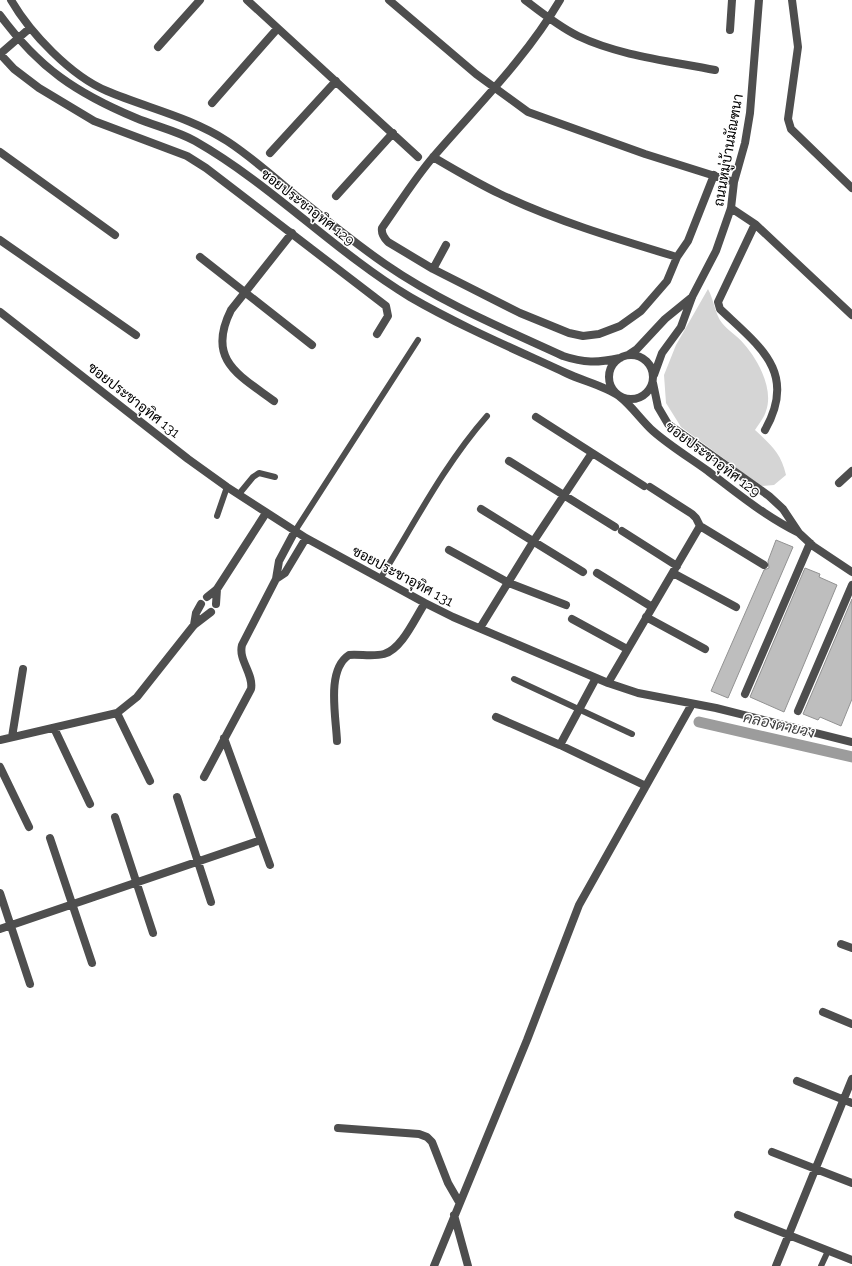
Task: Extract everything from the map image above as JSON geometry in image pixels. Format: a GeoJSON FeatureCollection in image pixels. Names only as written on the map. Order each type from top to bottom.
{"type":"FeatureCollection","features":[{"type":"Feature","properties":{"kind":"street","name":"ซอยประชาอุทิศ 129"},"geometry":{"type":"LineString","coordinates":[[11,0],[30,28],[46,46],[90,82],[105,91],[173,115],[225,140],[261,166],[300,199],[386,265],[448,302],[563,356],[580,362],[601,362],[623,357],[641,357],[652,368],[658,407],[668,424],[769,496],[783,509],[799,533],[810,543],[852,572]]}},
{"type":"Feature","properties":{"kind":"street"},"geometry":{"type":"LineString","coordinates":[[158,47],[200,0]]}},
{"type":"Feature","properties":{"kind":"street"},"geometry":{"type":"LineString","coordinates":[[247,0],[418,157]]}},
{"type":"Feature","properties":{"kind":"street"},"geometry":{"type":"LineString","coordinates":[[388,0],[495,89],[528,112],[645,154],[734,182]]}},
{"type":"Feature","properties":{"kind":"street"},"geometry":{"type":"LineString","coordinates":[[525,0],[549,19],[578,36],[609,48],[715,70]]}},
{"type":"Feature","properties":{"kind":"street"},"geometry":{"type":"LineString","coordinates":[[560,0],[549,19],[495,89],[433,157],[382,228],[381,233],[388,242],[433,269],[520,313],[569,333],[584,336],[599,334],[620,326],[641,312],[667,281],[677,257],[688,241],[714,175]]}},
{"type":"Feature","properties":{"kind":"street"},"geometry":{"type":"LineString","coordinates":[[730,30],[732,0]]}},
{"type":"Feature","properties":{"kind":"street","name":"ถนนหมู่บ้านมัณฑนา"},"geometry":{"type":"LineString","coordinates":[[653,379],[662,353],[681,327],[692,297],[716,250],[731,208],[734,182],[745,143],[750,113],[759,0]]}},
{"type":"Feature","properties":{"kind":"street"},"geometry":{"type":"LineString","coordinates":[[792,0],[798,47],[788,119],[791,129],[852,188]]}},
{"type":"Feature","properties":{"kind":"street","name":"ซอยประชาอุทิศ 129"},"geometry":{"type":"LineString","coordinates":[[0,15],[18,38],[48,68],[89,97],[139,119],[190,138],[242,172],[354,260],[440,313],[560,370],[632,400],[646,395],[653,379]]}},
{"type":"Feature","properties":{"kind":"street"},"geometry":{"type":"LineString","coordinates":[[30,28],[0,54],[14,69],[39,88],[94,121],[180,154],[206,168],[386,306],[388,316],[378,334]]}},
{"type":"Feature","properties":{"kind":"street"},"geometry":{"type":"LineString","coordinates":[[212,103],[277,29]]}},
{"type":"Feature","properties":{"kind":"street"},"geometry":{"type":"LineString","coordinates":[[270,153],[336,81]]}},
{"type":"Feature","properties":{"kind":"street"},"geometry":{"type":"LineString","coordinates":[[336,196],[393,133]]}},
{"type":"Feature","properties":{"kind":"street"},"geometry":{"type":"LineString","coordinates":[[0,152],[115,235]]}},
{"type":"Feature","properties":{"kind":"street"},"geometry":{"type":"LineString","coordinates":[[433,157],[484,186],[536,210],[594,232],[677,257]]}},
{"type":"Feature","properties":{"kind":"street"},"geometry":{"type":"LineString","coordinates":[[292,211],[300,199]]}},
{"type":"Feature","properties":{"kind":"street"},"geometry":{"type":"LineString","coordinates":[[731,208],[755,224],[852,315]]}},
{"type":"Feature","properties":{"kind":"street"},"geometry":{"type":"LineString","coordinates":[[755,224],[718,302],[720,309],[752,338],[766,355],[772,367],[778,386],[778,400],[772,417],[765,430]]}},
{"type":"Feature","properties":{"kind":"street"},"geometry":{"type":"LineString","coordinates":[[274,401],[230,366],[224,354],[222,344],[225,321],[231,310],[292,233]]}},
{"type":"Feature","properties":{"kind":"street"},"geometry":{"type":"LineString","coordinates":[[0,240],[136,335]]}},
{"type":"Feature","properties":{"kind":"street"},"geometry":{"type":"LineString","coordinates":[[433,269],[446,245]]}},
{"type":"Feature","properties":{"kind":"street"},"geometry":{"type":"LineString","coordinates":[[200,257],[312,345]]}},
{"type":"Feature","properties":{"kind":"street","name":"ถนนหมู่บ้านมัณฑนา"},"geometry":{"type":"LineString","coordinates":[[623,357],[637,349],[665,319],[692,297]]}},
{"type":"Feature","properties":{"kind":"street","name":"ซอยประชาอุทิศ 131"},"geometry":{"type":"LineString","coordinates":[[0,312],[188,459],[266,513],[306,538],[425,603],[596,678],[638,693],[716,708],[852,742]]}},
{"type":"Feature","properties":{"kind":"street","name":"ซอยประชาอุทิศ 129"},"geometry":{"type":"LineString","coordinates":[[623,357],[614,363],[609,376],[613,390],[653,430],[772,520],[799,533]]}},
{"type":"Feature","properties":{"kind":"street"},"geometry":{"type":"LineString","coordinates":[[536,417],[692,514],[700,526],[764,565]]}},
{"type":"Feature","properties":{"kind":"street"},"geometry":{"type":"LineString","coordinates":[[480,628],[563,494],[592,453]]}},
{"type":"Feature","properties":{"kind":"street"},"geometry":{"type":"LineString","coordinates":[[510,461],[618,529],[675,569],[736,607]]}},
{"type":"Feature","properties":{"kind":"street"},"geometry":{"type":"LineString","coordinates":[[839,483],[852,471]]}},
{"type":"Feature","properties":{"kind":"street"},"geometry":{"type":"LineString","coordinates":[[481,509],[583,572]]}},
{"type":"Feature","properties":{"kind":"street"},"geometry":{"type":"LineString","coordinates":[[206,597],[217,589],[266,513]]}},
{"type":"Feature","properties":{"kind":"street"},"geometry":{"type":"LineString","coordinates":[[608,683],[700,526]]}},
{"type":"Feature","properties":{"kind":"street"},"geometry":{"type":"LineString","coordinates":[[204,777],[251,689],[252,683],[240,650],[276,579],[279,561],[295,531]]}},
{"type":"Feature","properties":{"kind":"street"},"geometry":{"type":"LineString","coordinates":[[276,579],[285,573],[306,538]]}},
{"type":"Feature","properties":{"kind":"street"},"geometry":{"type":"LineString","coordinates":[[745,694],[810,543]]}},
{"type":"Feature","properties":{"kind":"street"},"geometry":{"type":"LineString","coordinates":[[449,550],[509,583],[566,605]]}},
{"type":"Feature","properties":{"kind":"street"},"geometry":{"type":"LineString","coordinates":[[597,573],[652,607]]}},
{"type":"Feature","properties":{"kind":"street"},"geometry":{"type":"LineString","coordinates":[[798,711],[852,585]]}},
{"type":"Feature","properties":{"kind":"street"},"geometry":{"type":"LineString","coordinates":[[216,604],[217,589]]}},
{"type":"Feature","properties":{"kind":"street"},"geometry":{"type":"LineString","coordinates":[[337,741],[335,673],[340,665],[349,655],[383,654],[392,651],[400,643],[425,603]]}},
{"type":"Feature","properties":{"kind":"street"},"geometry":{"type":"LineString","coordinates":[[194,625],[196,613],[201,604]]}},
{"type":"Feature","properties":{"kind":"street"},"geometry":{"type":"LineString","coordinates":[[0,740],[117,713],[137,697],[194,625],[211,612]]}},
{"type":"Feature","properties":{"kind":"street"},"geometry":{"type":"LineString","coordinates":[[646,617],[705,649]]}},
{"type":"Feature","properties":{"kind":"street"},"geometry":{"type":"LineString","coordinates":[[572,619],[627,649]]}},
{"type":"Feature","properties":{"kind":"street"},"geometry":{"type":"LineString","coordinates":[[12,737],[23,669]]}},
{"type":"Feature","properties":{"kind":"street"},"geometry":{"type":"LineString","coordinates":[[560,744],[596,678]]}},
{"type":"Feature","properties":{"kind":"street"},"geometry":{"type":"LineString","coordinates":[[434,1266],[527,1040],[579,905],[692,704]]}},
{"type":"Feature","properties":{"kind":"street"},"geometry":{"type":"LineString","coordinates":[[117,713],[150,781]]}},
{"type":"Feature","properties":{"kind":"street"},"geometry":{"type":"LineString","coordinates":[[496,717],[560,744],[646,786]]}},
{"type":"Feature","properties":{"kind":"street"},"geometry":{"type":"LineString","coordinates":[[54,728],[90,804]]}},
{"type":"Feature","properties":{"kind":"street"},"geometry":{"type":"LineString","coordinates":[[224,738],[270,865]]}},
{"type":"Feature","properties":{"kind":"street"},"geometry":{"type":"LineString","coordinates":[[0,767],[29,827]]}},
{"type":"Feature","properties":{"kind":"street"},"geometry":{"type":"LineString","coordinates":[[177,797],[211,902]]}},
{"type":"Feature","properties":{"kind":"street"},"geometry":{"type":"LineString","coordinates":[[114,817],[152,933]]}},
{"type":"Feature","properties":{"kind":"street"},"geometry":{"type":"LineString","coordinates":[[50,838],[92,963]]}},
{"type":"Feature","properties":{"kind":"street"},"geometry":{"type":"LineString","coordinates":[[0,929],[261,840]]}},
{"type":"Feature","properties":{"kind":"street"},"geometry":{"type":"LineString","coordinates":[[0,893],[30,984]]}},
{"type":"Feature","properties":{"kind":"street"},"geometry":{"type":"LineString","coordinates":[[841,944],[852,948]]}},
{"type":"Feature","properties":{"kind":"street"},"geometry":{"type":"LineString","coordinates":[[823,1012],[852,1024]]}},
{"type":"Feature","properties":{"kind":"street"},"geometry":{"type":"LineString","coordinates":[[776,1266],[852,1079]]}},
{"type":"Feature","properties":{"kind":"street"},"geometry":{"type":"LineString","coordinates":[[797,1082],[852,1103]]}},
{"type":"Feature","properties":{"kind":"street"},"geometry":{"type":"LineString","coordinates":[[338,1128],[419,1134],[427,1137],[432,1142],[448,1182],[460,1202]]}},
{"type":"Feature","properties":{"kind":"street"},"geometry":{"type":"LineString","coordinates":[[772,1152],[852,1183]]}},
{"type":"Feature","properties":{"kind":"street"},"geometry":{"type":"LineString","coordinates":[[454,1215],[468,1266]]}},
{"type":"Feature","properties":{"kind":"street"},"geometry":{"type":"LineString","coordinates":[[738,1215],[852,1260]]}},
{"type":"Feature","properties":{"kind":"lane"},"geometry":{"type":"LineString","coordinates":[[295,531],[418,340]]}},
{"type":"Feature","properties":{"kind":"lane"},"geometry":{"type":"LineString","coordinates":[[380,579],[441,478],[466,440],[487,416]]}},
{"type":"Feature","properties":{"kind":"lane"},"geometry":{"type":"LineString","coordinates":[[239,494],[253,477],[259,473],[275,477]]}},
{"type":"Feature","properties":{"kind":"lane"},"geometry":{"type":"LineString","coordinates":[[217,516],[227,486]]}},
{"type":"Feature","properties":{"kind":"lane"},"geometry":{"type":"LineString","coordinates":[[514,679],[632,734]]}},
{"type":"Feature","properties":{"kind":"lane"},"geometry":{"type":"LineString","coordinates":[[821,1266],[828,1250]]}},
{"type":"Feature","properties":{"kind":"shaded area"},"geometry":{"type":"Polygon","coordinates":[[[708,289],[716,311],[724,326],[742,341],[759,366],[763,375],[768,394],[768,402],[764,416],[755,430],[775,450],[784,467],[786,475],[774,485],[761,486],[681,427],[666,403],[664,375],[676,345],[708,289]]]}},
{"type":"Feature","properties":{"kind":"building"},"geometry":{"type":"Polygon","coordinates":[[[776,540],[793,547],[728,698],[711,691],[764,570],[769,568],[768,561],[776,540]]]}},
{"type":"Feature","properties":{"kind":"building"},"geometry":{"type":"Polygon","coordinates":[[[805,568],[820,574],[819,577],[837,585],[784,712],[750,697],[805,568]]]}},
{"type":"Feature","properties":{"kind":"building"},"geometry":{"type":"Polygon","coordinates":[[[852,599],[852,699],[841,726],[820,717],[818,720],[803,714],[852,599]]]}},
{"type":"Feature","properties":{"kind":"waterway","name":"คลองตายวง"},"geometry":{"type":"LineString","coordinates":[[699,722],[852,757]]}}]}
